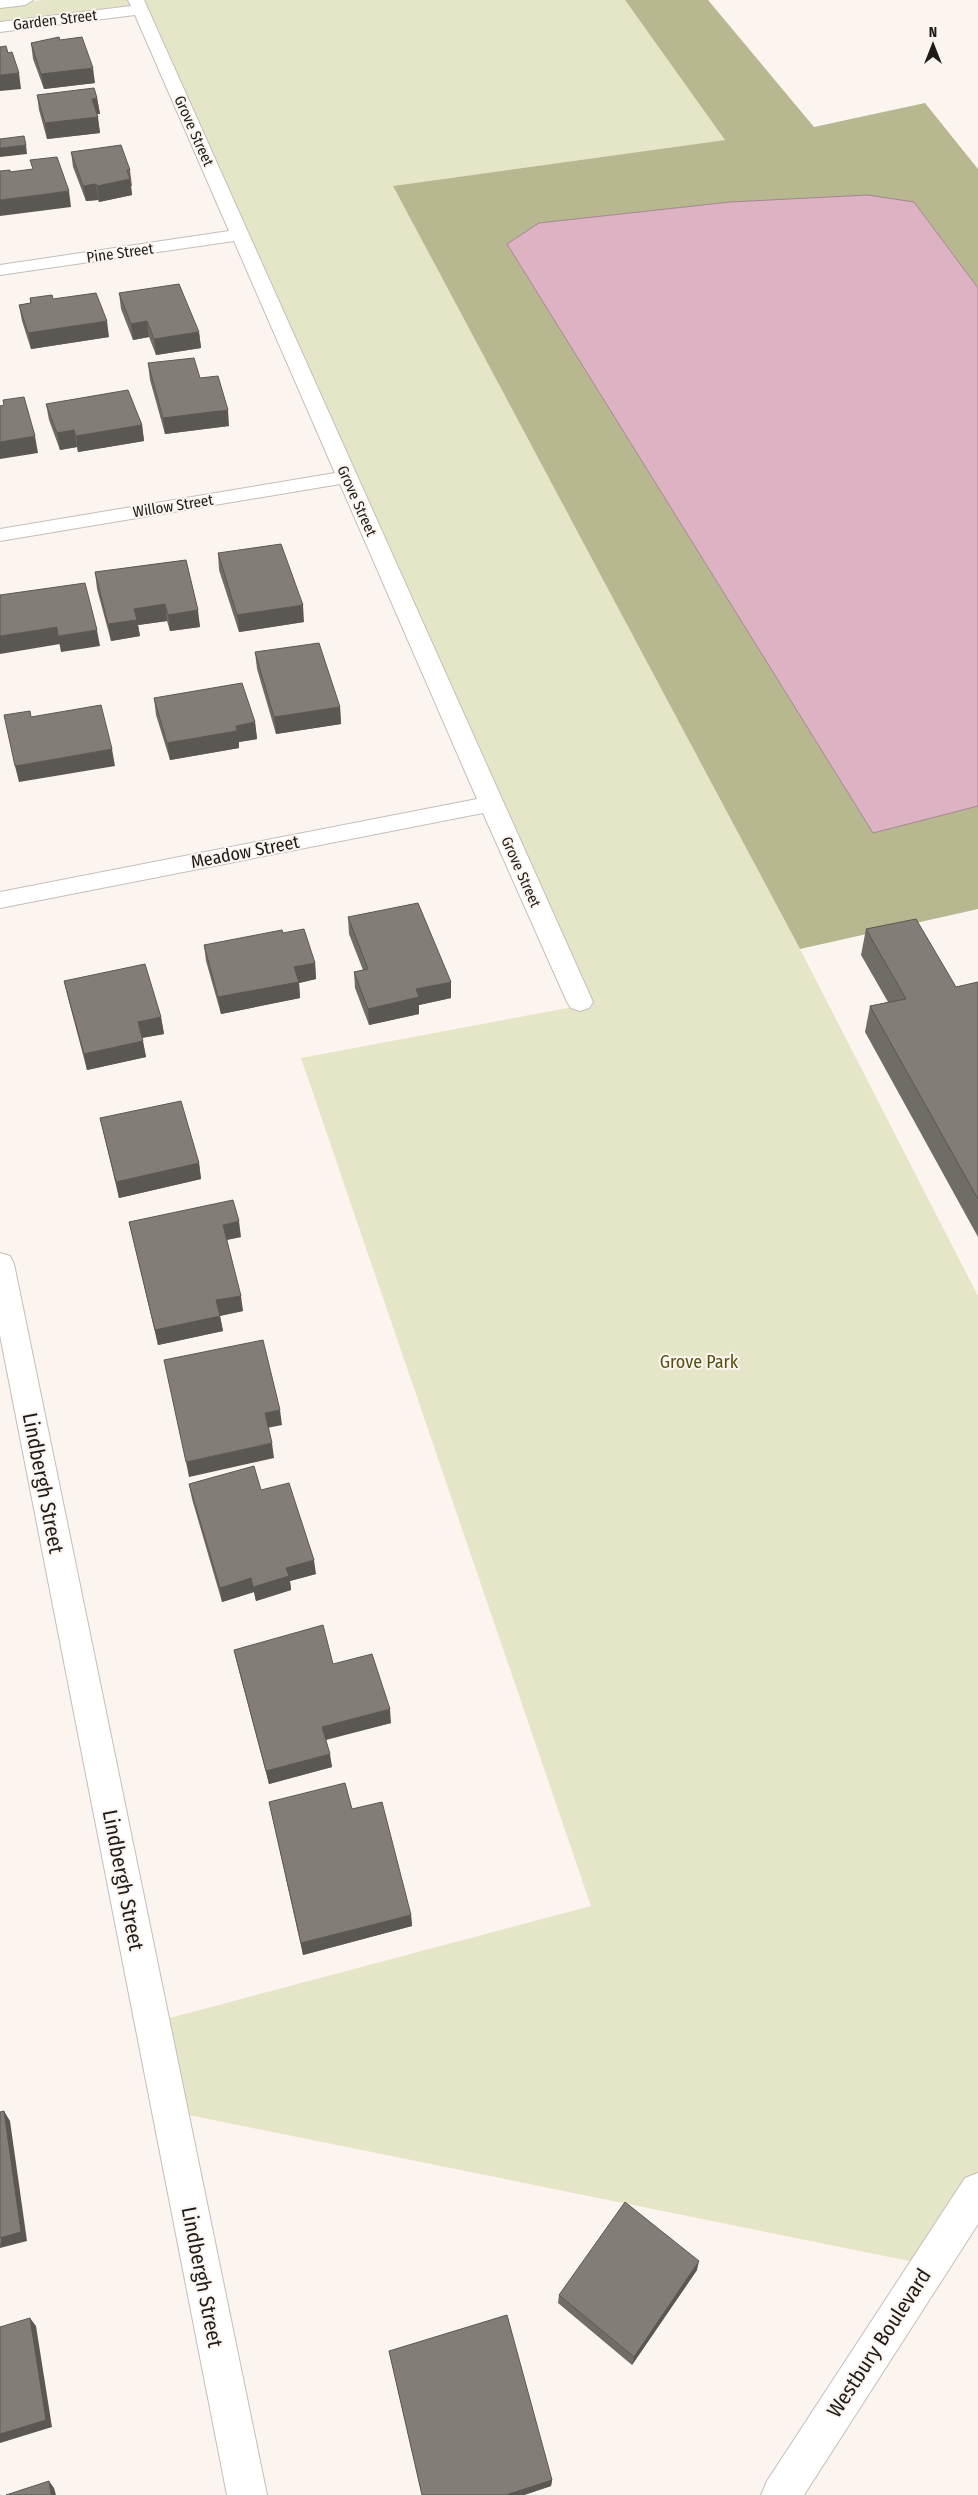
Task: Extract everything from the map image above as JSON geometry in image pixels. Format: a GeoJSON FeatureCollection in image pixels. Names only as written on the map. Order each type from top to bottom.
{"type":"FeatureCollection","features":[{"type":"Feature","properties":{"kind":"street","name":"Garden Street"},"geometry":{"type":"LineString","coordinates":[[0,3],[25,0]]}},
{"type":"Feature","properties":{"kind":"street","name":"Garden Street"},"geometry":{"type":"LineString","coordinates":[[0,27],[138,5]]}},
{"type":"Feature","properties":{"kind":"street","name":"Grove Street"},"geometry":{"type":"LineString","coordinates":[[138,5],[580,1002]]}},
{"type":"Feature","properties":{"kind":"street","name":"Pine Street"},"geometry":{"type":"LineString","coordinates":[[0,270],[241,235]]}},
{"type":"Feature","properties":{"kind":"street","name":"Willow Street"},"geometry":{"type":"LineString","coordinates":[[0,535],[347,477]]}},
{"type":"Feature","properties":{"kind":"street","name":"Meadow Street"},"geometry":{"type":"LineString","coordinates":[[0,900],[491,804]]}},
{"type":"Feature","properties":{"kind":"street","name":"Lindbergh Street"},"geometry":{"type":"LineString","coordinates":[[0,1264],[246,2495]]}},
{"type":"Feature","properties":{"kind":"street","name":"Westbury Boulevard"},"geometry":{"type":"LineString","coordinates":[[781,2495],[978,2191]]}},
{"type":"Feature","properties":{"kind":"green space"},"geometry":{"type":"Polygon","coordinates":[[[43,0],[131,0],[134,8],[0,25],[0,5],[43,0]]]}},
{"type":"Feature","properties":{"kind":"green space","name":"Grove Park"},"geometry":{"type":"Polygon","coordinates":[[[138,0],[625,0],[726,140],[393,186],[800,949],[978,1296],[978,2191],[929,2265],[169,2111],[151,2023],[591,1906],[301,1058],[583,1005],[138,0]]]}},
{"type":"Feature","properties":{"kind":"green space"},"geometry":{"type":"Polygon","coordinates":[[[625,0],[708,0],[814,127],[925,103],[978,169],[978,288],[914,202],[730,202],[540,223],[507,244],[873,833],[978,806],[978,909],[800,949],[393,186],[725,140],[625,0]]]}},
{"type":"Feature","properties":{"kind":"shaded area"},"geometry":{"type":"Polygon","coordinates":[[[868,195],[914,202],[978,288],[978,806],[873,833],[507,244],[539,223],[730,202],[868,195]]]}},
{"type":"Feature","properties":{"kind":"building"},"geometry":{"type":"Polygon","coordinates":[[[59,37],[60,40],[82,37],[93,68],[41,74],[31,43],[59,37]]]}},
{"type":"Feature","properties":{"kind":"building"},"geometry":{"type":"Polygon","coordinates":[[[6,46],[8,53],[12,52],[19,73],[0,75],[0,47],[6,46]]]}},
{"type":"Feature","properties":{"kind":"building"},"geometry":{"type":"Polygon","coordinates":[[[94,88],[97,98],[92,99],[98,117],[45,123],[37,95],[94,88]]]}},
{"type":"Feature","properties":{"kind":"building"},"geometry":{"type":"Polygon","coordinates":[[[24,136],[26,145],[0,148],[0,139],[24,136]]]}},
{"type":"Feature","properties":{"kind":"building"},"geometry":{"type":"Polygon","coordinates":[[[121,145],[130,170],[127,170],[130,179],[97,186],[96,184],[83,186],[71,152],[121,145]]]}},
{"type":"Feature","properties":{"kind":"building"},"geometry":{"type":"Polygon","coordinates":[[[57,157],[69,191],[0,200],[0,171],[10,170],[10,172],[33,169],[30,160],[57,157]]]}},
{"type":"Feature","properties":{"kind":"building"},"geometry":{"type":"Polygon","coordinates":[[[179,284],[199,332],[154,339],[147,321],[131,324],[119,293],[179,284]]]}},
{"type":"Feature","properties":{"kind":"building"},"geometry":{"type":"Polygon","coordinates":[[[96,293],[107,321],[28,333],[19,305],[31,303],[30,298],[52,295],[53,299],[96,293]]]}},
{"type":"Feature","properties":{"kind":"building"},"geometry":{"type":"Polygon","coordinates":[[[194,358],[200,378],[218,376],[228,410],[163,418],[148,363],[194,358]]]}},
{"type":"Feature","properties":{"kind":"building"},"geometry":{"type":"Polygon","coordinates":[[[128,390],[142,425],[76,436],[74,430],[57,433],[46,404],[128,390]]]}},
{"type":"Feature","properties":{"kind":"building"},"geometry":{"type":"Polygon","coordinates":[[[24,397],[35,436],[0,442],[0,406],[4,405],[3,400],[24,397]]]}},
{"type":"Feature","properties":{"kind":"building"},"geometry":{"type":"Polygon","coordinates":[[[281,544],[303,605],[237,615],[218,553],[281,544]]]}},
{"type":"Feature","properties":{"kind":"building"},"geometry":{"type":"Polygon","coordinates":[[[186,560],[198,610],[168,615],[165,604],[134,609],[137,620],[108,624],[95,572],[186,560]]]}},
{"type":"Feature","properties":{"kind":"building"},"geometry":{"type":"Polygon","coordinates":[[[85,583],[97,630],[58,636],[57,627],[0,636],[0,595],[85,583]]]}},
{"type":"Feature","properties":{"kind":"building"},"geometry":{"type":"Polygon","coordinates":[[[319,643],[340,707],[274,717],[255,652],[319,643]]]}},
{"type":"Feature","properties":{"kind":"building"},"geometry":{"type":"Polygon","coordinates":[[[242,683],[255,722],[236,726],[237,731],[167,743],[154,698],[242,683]]]}},
{"type":"Feature","properties":{"kind":"building"},"geometry":{"type":"Polygon","coordinates":[[[101,705],[112,749],[15,766],[4,715],[30,711],[31,717],[101,705]]]}},
{"type":"Feature","properties":{"kind":"building"},"geometry":{"type":"Polygon","coordinates":[[[418,903],[451,982],[416,989],[419,997],[368,1009],[354,972],[368,969],[348,917],[418,903]]]}},
{"type":"Feature","properties":{"kind":"building"},"geometry":{"type":"Polygon","coordinates":[[[916,919],[956,987],[978,982],[978,1199],[870,1006],[906,999],[866,929],[916,919]]]}},
{"type":"Feature","properties":{"kind":"building"},"geometry":{"type":"Polygon","coordinates":[[[304,929],[315,963],[294,967],[299,982],[218,997],[204,945],[282,930],[283,933],[304,929]]]}},
{"type":"Feature","properties":{"kind":"building"},"geometry":{"type":"Polygon","coordinates":[[[145,964],[161,1017],[138,1022],[143,1041],[84,1054],[64,981],[145,964]]]}},
{"type":"Feature","properties":{"kind":"building"},"geometry":{"type":"Polygon","coordinates":[[[181,1101],[199,1163],[116,1182],[100,1118],[181,1101]]]}},
{"type":"Feature","properties":{"kind":"building"},"geometry":{"type":"Polygon","coordinates":[[[233,1200],[239,1221],[223,1225],[241,1296],[216,1300],[220,1316],[155,1330],[129,1222],[233,1200]]]}},
{"type":"Feature","properties":{"kind":"building"},"geometry":{"type":"Polygon","coordinates":[[[263,1340],[280,1410],[265,1413],[272,1443],[186,1462],[164,1360],[263,1340]]]}},
{"type":"Feature","properties":{"kind":"building"},"geometry":{"type":"Polygon","coordinates":[[[254,1466],[261,1490],[289,1483],[314,1560],[286,1568],[289,1576],[253,1587],[251,1578],[220,1588],[189,1484],[254,1466]]]}},
{"type":"Feature","properties":{"kind":"building"},"geometry":{"type":"Polygon","coordinates":[[[323,1625],[333,1664],[372,1654],[390,1709],[322,1727],[330,1754],[266,1771],[234,1650],[323,1625]]]}},
{"type":"Feature","properties":{"kind":"building"},"geometry":{"type":"Polygon","coordinates":[[[345,1783],[352,1809],[382,1802],[411,1915],[301,1943],[269,1802],[345,1783]]]}},
{"type":"Feature","properties":{"kind":"building"},"geometry":{"type":"Polygon","coordinates":[[[4,2111],[21,2232],[0,2238],[0,2112],[4,2111]]]}},
{"type":"Feature","properties":{"kind":"building"},"geometry":{"type":"Polygon","coordinates":[[[625,2202],[699,2261],[634,2357],[559,2295],[625,2202]]]}},
{"type":"Feature","properties":{"kind":"building"},"geometry":{"type":"Polygon","coordinates":[[[507,2315],[552,2480],[506,2495],[422,2495],[389,2351],[507,2315]]]}},
{"type":"Feature","properties":{"kind":"building"},"geometry":{"type":"Polygon","coordinates":[[[30,2318],[46,2420],[0,2434],[0,2327],[30,2318]]]}},
{"type":"Feature","properties":{"kind":"building"},"geometry":{"type":"Polygon","coordinates":[[[49,2481],[51,2495],[6,2495],[49,2481]]]}}]}
